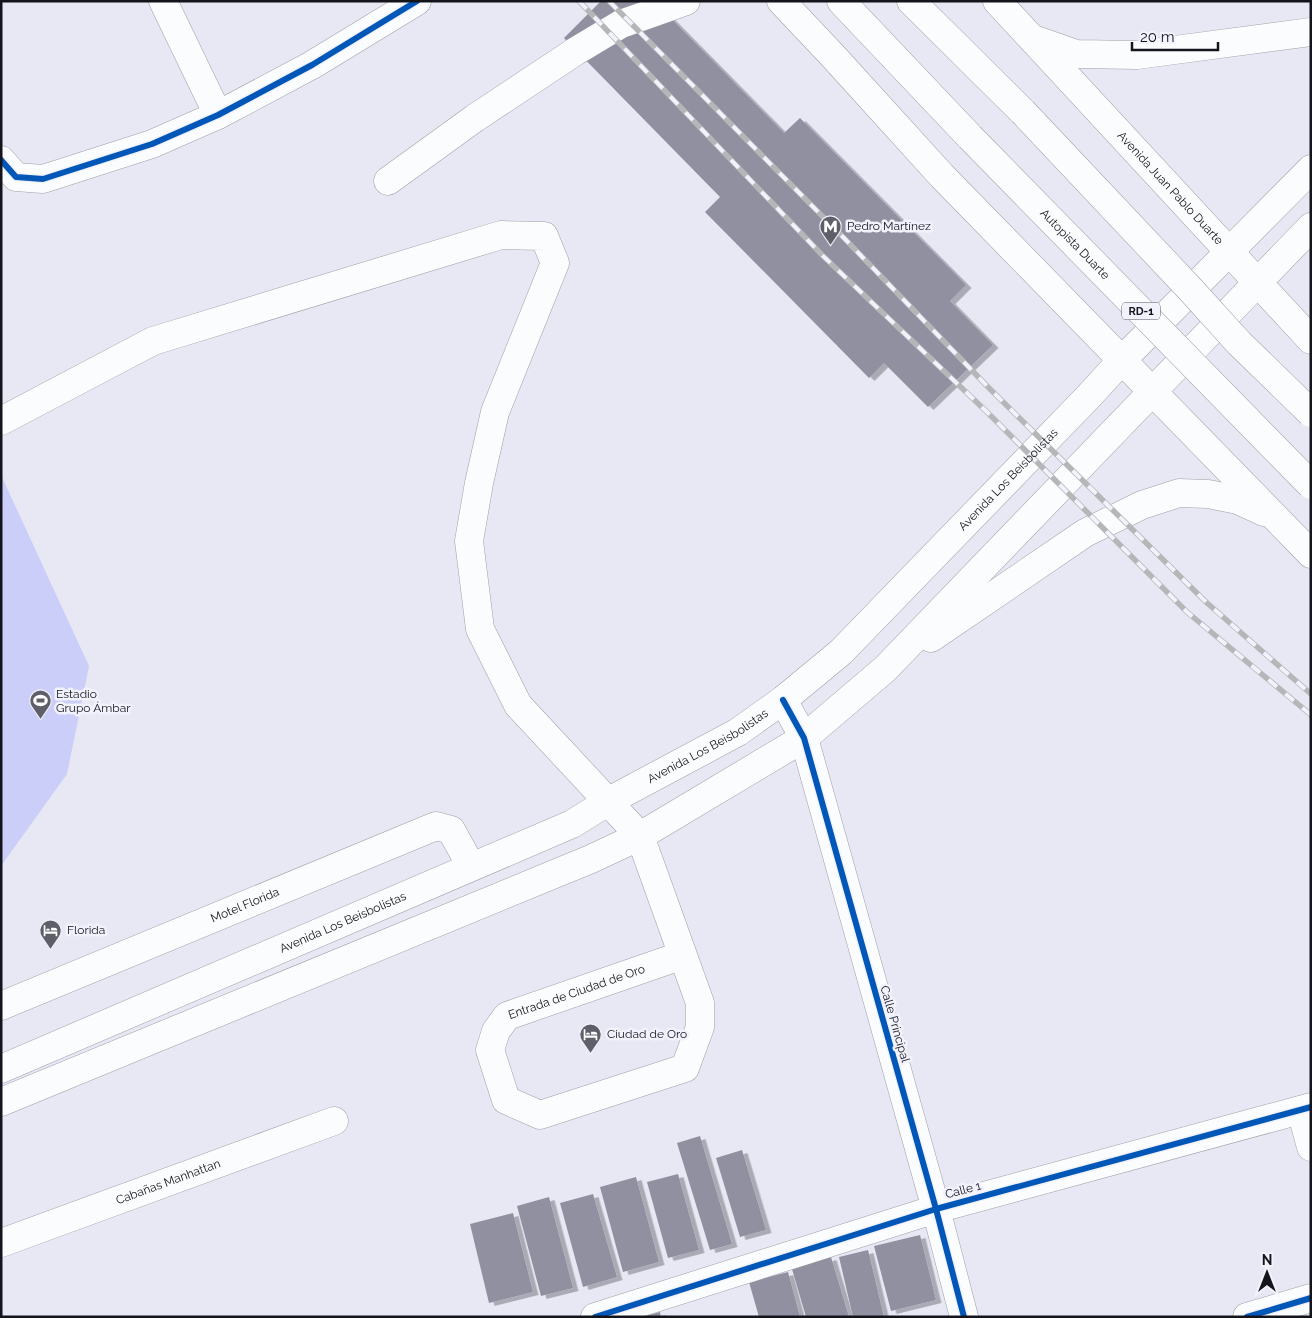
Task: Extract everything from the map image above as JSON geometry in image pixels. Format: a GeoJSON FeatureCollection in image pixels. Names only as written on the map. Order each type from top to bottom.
{"type":"FeatureCollection","features":[{"type":"Feature","properties":{"kind":"main road"},"geometry":{"type":"LineString","coordinates":[[163,1],[218,115]]}},
{"type":"Feature","properties":{"kind":"main road"},"geometry":{"type":"LineString","coordinates":[[1,160],[16,177],[43,180],[152,144],[218,115],[312,65],[418,1]]}},
{"type":"Feature","properties":{"kind":"main road"},"geometry":{"type":"LineString","coordinates":[[388,181],[476,118],[576,51],[621,24],[686,1]]}},
{"type":"Feature","properties":{"kind":"main road"},"geometry":{"type":"LineString","coordinates":[[781,1],[942,176],[1311,554]]}},
{"type":"Feature","properties":{"kind":"main road","name":"Autopista Duarte"},"geometry":{"type":"LineString","coordinates":[[841,1],[970,137],[1311,484]]}},
{"type":"Feature","properties":{"kind":"main road"},"geometry":{"type":"LineString","coordinates":[[911,1],[1023,112],[1239,343],[1311,413]]}},
{"type":"Feature","properties":{"kind":"main road"},"geometry":{"type":"LineString","coordinates":[[1004,4],[1029,37],[1076,54],[1137,55],[1311,32]]}},
{"type":"Feature","properties":{"kind":"main road","name":"Avenida Juan Pablo Duarte"},"geometry":{"type":"LineString","coordinates":[[1029,37],[1311,340]]}},
{"type":"Feature","properties":{"kind":"main road","name":"Avenida Los Beisbolistas"},"geometry":{"type":"LineString","coordinates":[[1,1069],[572,824],[738,732],[783,700],[842,652],[1122,360],[1311,169]]}},
{"type":"Feature","properties":{"kind":"main road"},"geometry":{"type":"LineString","coordinates":[[1,1102],[591,860],[640,836],[804,738],[885,669],[1311,227]]}},
{"type":"Feature","properties":{"kind":"main road"},"geometry":{"type":"LineString","coordinates":[[1,421],[153,341],[501,235],[544,236],[555,263],[495,412],[479,483],[469,541],[480,629],[518,705],[640,836]]}},
{"type":"Feature","properties":{"kind":"main road"},"geometry":{"type":"LineString","coordinates":[[885,669],[1085,533],[1142,505],[1179,493],[1208,494],[1238,500],[1275,517]]}},
{"type":"Feature","properties":{"kind":"main road","name":"Calle Principal"},"geometry":{"type":"LineString","coordinates":[[783,700],[804,738],[936,1210],[964,1317]]}},
{"type":"Feature","properties":{"kind":"main road","name":"Motel Florida"},"geometry":{"type":"LineString","coordinates":[[1,1006],[436,826],[451,830],[471,866]]}},
{"type":"Feature","properties":{"kind":"main road","name":"Entrada de Ciudad de Oro"},"geometry":{"type":"LineString","coordinates":[[640,836],[683,955],[700,1003],[700,1027],[685,1068],[540,1115],[506,1100],[490,1050],[496,1031],[508,1016],[683,955]]}},
{"type":"Feature","properties":{"kind":"main road"},"geometry":{"type":"LineString","coordinates":[[1306,1108],[1311,1147]]}},
{"type":"Feature","properties":{"kind":"main road","name":"Calle 1"},"geometry":{"type":"LineString","coordinates":[[595,1317],[936,1210],[1306,1108]]}},
{"type":"Feature","properties":{"kind":"main road","name":"Cabañas Manhattan"},"geometry":{"type":"LineString","coordinates":[[1,1243],[334,1121]]}},
{"type":"Feature","properties":{"kind":"main road"},"geometry":{"type":"LineString","coordinates":[[1246,1317],[1311,1298]]}},
{"type":"Feature","properties":{"kind":"shaded area","name":"Estadio Grupo Ámbar"},"geometry":{"type":"Polygon","coordinates":[[[1,475],[89,666],[67,774],[1,866],[1,475]]]}},
{"type":"Feature","properties":{"kind":"building"},"geometry":{"type":"Polygon","coordinates":[[[601,1],[654,1],[784,133],[800,118],[966,285],[950,301],[993,345],[928,407],[884,363],[869,378],[705,212],[720,197],[564,38],[601,1]]]}},
{"type":"Feature","properties":{"kind":"building"},"geometry":{"type":"Polygon","coordinates":[[[700,1136],[732,1244],[710,1250],[677,1143],[700,1136]]]}},
{"type":"Feature","properties":{"kind":"building"},"geometry":{"type":"Polygon","coordinates":[[[742,1150],[766,1230],[740,1237],[716,1158],[742,1150]]]}},
{"type":"Feature","properties":{"kind":"building"},"geometry":{"type":"Polygon","coordinates":[[[678,1174],[699,1250],[668,1258],[647,1182],[678,1174]]]}},
{"type":"Feature","properties":{"kind":"building"},"geometry":{"type":"Polygon","coordinates":[[[636,1177],[659,1262],[623,1272],[600,1187],[636,1177]]]}},
{"type":"Feature","properties":{"kind":"building"},"geometry":{"type":"Polygon","coordinates":[[[593,1194],[617,1277],[583,1287],[560,1203],[593,1194]]]}},
{"type":"Feature","properties":{"kind":"building"},"geometry":{"type":"Polygon","coordinates":[[[549,1197],[573,1288],[541,1296],[517,1206],[549,1197]]]}},
{"type":"Feature","properties":{"kind":"building"},"geometry":{"type":"Polygon","coordinates":[[[513,1213],[533,1292],[489,1303],[470,1224],[513,1213]]]}},
{"type":"Feature","properties":{"kind":"building"},"geometry":{"type":"Polygon","coordinates":[[[920,1235],[936,1300],[891,1311],[874,1246],[920,1235]]]}},
{"type":"Feature","properties":{"kind":"building"},"geometry":{"type":"Polygon","coordinates":[[[868,1250],[884,1317],[853,1317],[839,1257],[868,1250]]]}},
{"type":"Feature","properties":{"kind":"building"},"geometry":{"type":"Polygon","coordinates":[[[831,1257],[849,1317],[806,1317],[792,1269],[831,1257]]]}},
{"type":"Feature","properties":{"kind":"building"},"geometry":{"type":"Polygon","coordinates":[[[788,1272],[800,1317],[759,1317],[749,1282],[788,1272]]]}},
{"type":"Feature","properties":{"kind":"building"},"geometry":{"type":"Polygon","coordinates":[[[660,1312],[661,1317],[645,1317],[645,1316],[660,1312]]]}},
{"type":"Feature","properties":{"kind":"railway"},"geometry":{"type":"LineString","coordinates":[[579,1],[822,255],[987,412],[1187,612],[1311,715]]}},
{"type":"Feature","properties":{"kind":"railway"},"geometry":{"type":"LineString","coordinates":[[609,1],[843,237],[989,388],[1206,602],[1311,694]]}},
{"type":"Feature","properties":{"kind":"cycle path"},"geometry":{"type":"LineString","coordinates":[[1,160],[16,177],[43,179],[152,144],[218,115],[312,65],[417,1]]}},
{"type":"Feature","properties":{"kind":"cycle path"},"geometry":{"type":"LineString","coordinates":[[783,700],[804,738],[936,1209],[964,1317]]}},
{"type":"Feature","properties":{"kind":"cycle path"},"geometry":{"type":"LineString","coordinates":[[595,1317],[936,1209],[1311,1107]]}},
{"type":"Feature","properties":{"kind":"cycle path"},"geometry":{"type":"LineString","coordinates":[[1247,1317],[1311,1298]]}},
{"type":"Feature","properties":{"kind":"place","name":"Pedro Martínez"},"geometry":{"type":"Point","coordinates":[831,245]}},
{"type":"Feature","properties":{"kind":"place","name":"Estadio Grupo Ámbar"},"geometry":{"type":"Point","coordinates":[40,720]}},
{"type":"Feature","properties":{"kind":"place","name":"Florida"},"geometry":{"type":"Point","coordinates":[51,949]}},
{"type":"Feature","properties":{"kind":"place","name":"Ciudad de Oro"},"geometry":{"type":"Point","coordinates":[591,1053]}}]}
